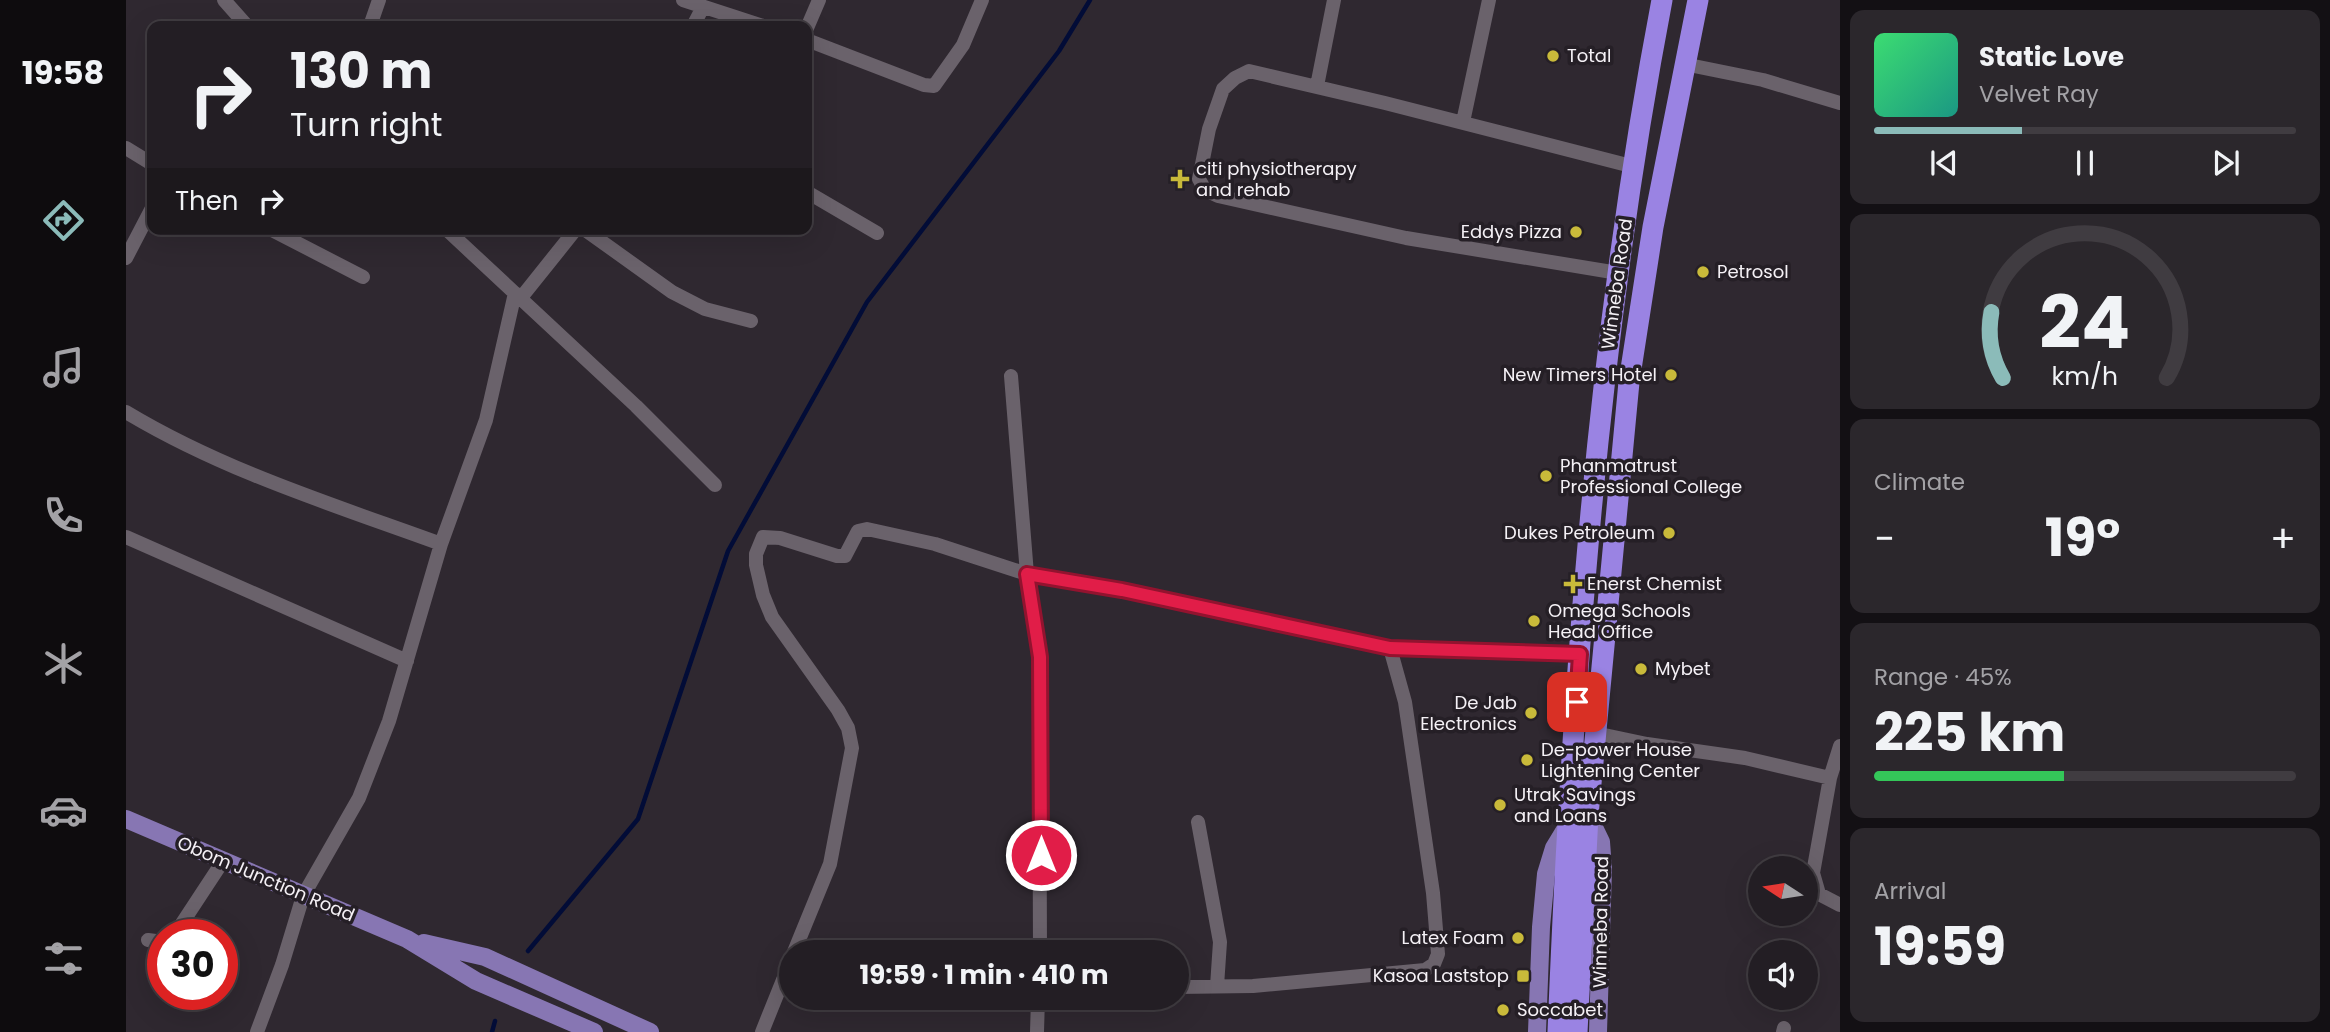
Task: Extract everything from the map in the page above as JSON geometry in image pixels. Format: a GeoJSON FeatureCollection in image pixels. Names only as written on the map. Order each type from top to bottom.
{"type":"FeatureCollection","features":[{"type":"Feature","properties":{"kind":"highway","name":"Winneba Road"},"geometry":{"type":"LineString","coordinates":[[1558,1032],[1572,925],[1579,818],[1580,654],[1588,526],[1618,273],[1662,0]]}},
{"type":"Feature","properties":{"kind":"highway","name":"Winneba Road"},"geometry":{"type":"LineString","coordinates":[[1579,818],[1595,733],[1629,382],[1651,241],[1698,0]]}},
{"type":"Feature","properties":{"kind":"highway","name":"Winneba Road"},"geometry":{"type":"LineString","coordinates":[[1572,925],[1577,1032]]}},
{"type":"Feature","properties":{"kind":"main road","name":"Winneba Road"},"geometry":{"type":"LineString","coordinates":[[1537,1032],[1546,874],[1554,848],[1579,818],[1601,842],[1603,869],[1598,1032]]}},
{"type":"Feature","properties":{"kind":"main road","name":"Obom Junction Road"},"geometry":{"type":"LineString","coordinates":[[126,819],[407,939],[476,981],[594,1032]]}},
{"type":"Feature","properties":{"kind":"main road","name":"Obom Junction Road"},"geometry":{"type":"LineString","coordinates":[[407,939],[485,957],[650,1032]]}},
{"type":"Feature","properties":{"kind":"street"},"geometry":{"type":"LineString","coordinates":[[224,0],[243,21]]}},
{"type":"Feature","properties":{"kind":"street"},"geometry":{"type":"LineString","coordinates":[[372,21],[379,0]]}},
{"type":"Feature","properties":{"kind":"street"},"geometry":{"type":"LineString","coordinates":[[683,0],[747,21]]}},
{"type":"Feature","properties":{"kind":"street"},"geometry":{"type":"LineString","coordinates":[[810,21],[819,0]]}},
{"type":"Feature","properties":{"kind":"street"},"geometry":{"type":"LineString","coordinates":[[812,42],[924,85],[934,86],[963,44],[982,0]]}},
{"type":"Feature","properties":{"kind":"street"},"geometry":{"type":"LineString","coordinates":[[1317,86],[1334,0]]}},
{"type":"Feature","properties":{"kind":"street"},"geometry":{"type":"LineString","coordinates":[[1463,122],[1489,0]]}},
{"type":"Feature","properties":{"kind":"street"},"geometry":{"type":"LineString","coordinates":[[695,21],[702,7]]}},
{"type":"Feature","properties":{"kind":"street"},"geometry":{"type":"LineString","coordinates":[[1684,64],[1763,80],[1840,103]]}},
{"type":"Feature","properties":{"kind":"street"},"geometry":{"type":"LineString","coordinates":[[1618,273],[1406,238],[1218,196],[1205,190],[1199,179],[1209,129],[1223,89],[1235,78],[1249,71],[1463,122],[1635,167]]}},
{"type":"Feature","properties":{"kind":"street"},"geometry":{"type":"LineString","coordinates":[[126,148],[147,161]]}},
{"type":"Feature","properties":{"kind":"street"},"geometry":{"type":"LineString","coordinates":[[812,195],[877,233]]}},
{"type":"Feature","properties":{"kind":"street"},"geometry":{"type":"LineString","coordinates":[[126,258],[147,218]]}},
{"type":"Feature","properties":{"kind":"street"},"geometry":{"type":"LineString","coordinates":[[282,235],[363,277]]}},
{"type":"Feature","properties":{"kind":"street"},"geometry":{"type":"LineString","coordinates":[[452,235],[636,405],[715,485]]}},
{"type":"Feature","properties":{"kind":"street"},"geometry":{"type":"LineString","coordinates":[[257,1032],[282,965],[303,896],[359,799],[389,721],[441,544],[486,420],[517,296],[571,235]]}},
{"type":"Feature","properties":{"kind":"street"},"geometry":{"type":"LineString","coordinates":[[592,235],[673,292],[705,309],[751,321]]}},
{"type":"Feature","properties":{"kind":"street"},"geometry":{"type":"LineString","coordinates":[[1011,376],[1027,574],[1040,657],[1040,940]]}},
{"type":"Feature","properties":{"kind":"street"},"geometry":{"type":"LineString","coordinates":[[126,412],[161,433],[240,470],[441,544]]}},
{"type":"Feature","properties":{"kind":"street"},"geometry":{"type":"LineString","coordinates":[[799,940],[830,864],[852,748],[848,728],[838,710],[772,617],[758,580],[756,554],[763,537],[770,536],[845,556],[858,531],[867,529],[935,544],[1027,574],[1122,590],[1390,648],[1580,654]]}},
{"type":"Feature","properties":{"kind":"street"},"geometry":{"type":"LineString","coordinates":[[126,537],[407,661]]}},
{"type":"Feature","properties":{"kind":"street"},"geometry":{"type":"LineString","coordinates":[[1189,987],[1253,986],[1425,970],[1434,964],[1438,954],[1433,893],[1405,702],[1390,648]]}},
{"type":"Feature","properties":{"kind":"street"},"geometry":{"type":"LineString","coordinates":[[1595,733],[1647,744],[1745,758],[1830,778]]}},
{"type":"Feature","properties":{"kind":"street"},"geometry":{"type":"LineString","coordinates":[[1840,746],[1830,778],[1812,873],[1819,894],[1840,905]]}},
{"type":"Feature","properties":{"kind":"street"},"geometry":{"type":"LineString","coordinates":[[1198,822],[1220,942],[1217,986]]}},
{"type":"Feature","properties":{"kind":"street"},"geometry":{"type":"LineString","coordinates":[[185,919],[223,861]]}},
{"type":"Feature","properties":{"kind":"street"},"geometry":{"type":"LineString","coordinates":[[762,1032],[779,990]]}},
{"type":"Feature","properties":{"kind":"street"},"geometry":{"type":"LineString","coordinates":[[1037,1032],[1038,1010]]}},
{"type":"Feature","properties":{"kind":"waterway"},"geometry":{"type":"LineString","coordinates":[[528,951],[638,819],[728,551],[867,302],[1059,51],[1090,0]]}},
{"type":"Feature","properties":{"kind":"waterway"},"geometry":{"type":"LineString","coordinates":[[492,1032],[495,1021]]}},
{"type":"Feature","properties":{"kind":"place","name":"Total"},"geometry":{"type":"Point","coordinates":[1553,56]}},
{"type":"Feature","properties":{"kind":"place","name":"citi physiotherapy and rehab"},"geometry":{"type":"Point","coordinates":[1180,179]}},
{"type":"Feature","properties":{"kind":"place","name":"Eddys Pizza"},"geometry":{"type":"Point","coordinates":[1576,232]}},
{"type":"Feature","properties":{"kind":"place","name":"Petrosol"},"geometry":{"type":"Point","coordinates":[1703,272]}},
{"type":"Feature","properties":{"kind":"place","name":"New Timers Hotel"},"geometry":{"type":"Point","coordinates":[1671,375]}},
{"type":"Feature","properties":{"kind":"place","name":"Phanmatrust Professional College"},"geometry":{"type":"Point","coordinates":[1546,476]}},
{"type":"Feature","properties":{"kind":"place","name":"Dukes Petroleum"},"geometry":{"type":"Point","coordinates":[1669,533]}},
{"type":"Feature","properties":{"kind":"place","name":"Enerst Chemist"},"geometry":{"type":"Point","coordinates":[1573,584]}},
{"type":"Feature","properties":{"kind":"place","name":"Omega Schools Head Office"},"geometry":{"type":"Point","coordinates":[1534,621]}},
{"type":"Feature","properties":{"kind":"place","name":"Mybet"},"geometry":{"type":"Point","coordinates":[1641,669]}},
{"type":"Feature","properties":{"kind":"place","name":"De Jab Electronics"},"geometry":{"type":"Point","coordinates":[1531,713]}},
{"type":"Feature","properties":{"kind":"place","name":"De-power House Lightening Center"},"geometry":{"type":"Point","coordinates":[1527,760]}},
{"type":"Feature","properties":{"kind":"place","name":"Utrak Savings and Loans"},"geometry":{"type":"Point","coordinates":[1500,805]}},
{"type":"Feature","properties":{"kind":"place","name":"Latex Foam"},"geometry":{"type":"Point","coordinates":[1518,938]}},
{"type":"Feature","properties":{"kind":"place","name":"Kasoa Laststop"},"geometry":{"type":"Point","coordinates":[1523,976]}},
{"type":"Feature","properties":{"kind":"place","name":"Soccabet"},"geometry":{"type":"Point","coordinates":[1503,1010]}},
{"type":"Feature","properties":{"kind":"route"},"geometry":{"type":"LineString","coordinates":[[1041,855],[1040,657],[1027,574],[1122,590],[1390,648],[1580,654],[1577,702]]}}]}
